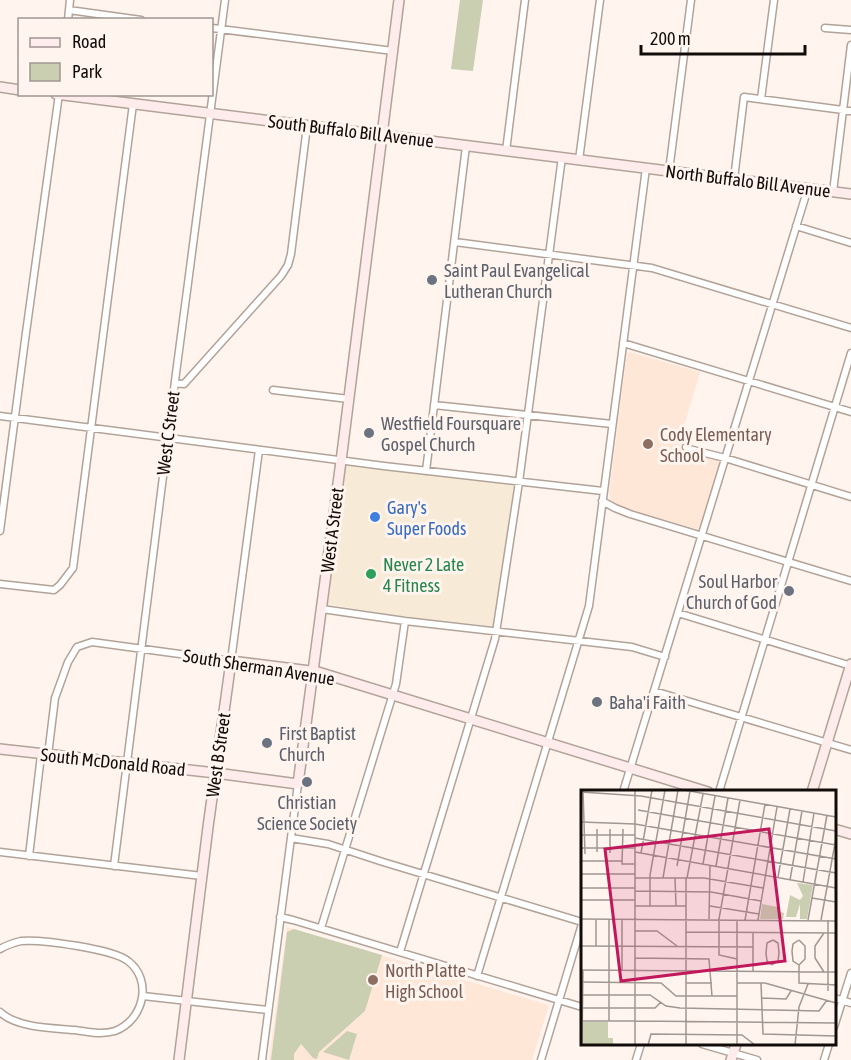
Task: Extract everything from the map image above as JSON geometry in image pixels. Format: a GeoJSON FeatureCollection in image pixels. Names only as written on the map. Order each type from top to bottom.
{"type":"FeatureCollection","features":[{"type":"Feature","properties":{"kind":"street"},"geometry":{"type":"LineString","coordinates":[[68,18],[70,0]]}},
{"type":"Feature","properties":{"kind":"street","name":"West C Street"},"geometry":{"type":"LineString","coordinates":[[114,866],[225,0]]}},
{"type":"Feature","properties":{"kind":"street","name":"West A Street"},"geometry":{"type":"LineString","coordinates":[[262,1060],[399,0]]}},
{"type":"Feature","properties":{"kind":"street"},"geometry":{"type":"LineString","coordinates":[[506,150],[525,0]]}},
{"type":"Feature","properties":{"kind":"street"},"geometry":{"type":"LineString","coordinates":[[579,160],[600,0]]}},
{"type":"Feature","properties":{"kind":"street"},"geometry":{"type":"LineString","coordinates":[[669,171],[691,0]]}},
{"type":"Feature","properties":{"kind":"street"},"geometry":{"type":"LineString","coordinates":[[761,99],[774,0]]}},
{"type":"Feature","properties":{"kind":"street"},"geometry":{"type":"LineString","coordinates":[[69,10],[127,18]]}},
{"type":"Feature","properties":{"kind":"street"},"geometry":{"type":"LineString","coordinates":[[213,28],[393,51]]}},
{"type":"Feature","properties":{"kind":"street"},"geometry":{"type":"LineString","coordinates":[[825,28],[851,30]]}},
{"type":"Feature","properties":{"kind":"street"},"geometry":{"type":"LineString","coordinates":[[833,192],[851,45]]}},
{"type":"Feature","properties":{"kind":"street"},"geometry":{"type":"LineString","coordinates":[[0,87],[18,90]]}},
{"type":"Feature","properties":{"kind":"street"},"geometry":{"type":"LineString","coordinates":[[0,531],[58,96]]}},
{"type":"Feature","properties":{"kind":"street","name":"South Buffalo Bill Avenue"},"geometry":{"type":"LineString","coordinates":[[66,96],[646,168]]}},
{"type":"Feature","properties":{"kind":"street"},"geometry":{"type":"LineString","coordinates":[[734,179],[744,97],[851,111]]}},
{"type":"Feature","properties":{"kind":"street"},"geometry":{"type":"LineString","coordinates":[[0,584],[54,590],[73,568],[133,104]]}},
{"type":"Feature","properties":{"kind":"street"},"geometry":{"type":"LineString","coordinates":[[175,383],[184,384],[281,276],[288,264],[307,126]]}},
{"type":"Feature","properties":{"kind":"street"},"geometry":{"type":"LineString","coordinates":[[426,471],[466,146]]}},
{"type":"Feature","properties":{"kind":"street"},"geometry":{"type":"LineString","coordinates":[[400,952],[496,632],[519,482],[562,158]]}},
{"type":"Feature","properties":{"kind":"street"},"geometry":{"type":"LineString","coordinates":[[477,976],[589,606],[646,168]]}},
{"type":"Feature","properties":{"kind":"street","name":"North Buffalo Bill Avenue"},"geometry":{"type":"LineString","coordinates":[[646,168],[851,194]]}},
{"type":"Feature","properties":{"kind":"street"},"geometry":{"type":"LineString","coordinates":[[624,790],[808,188]]}},
{"type":"Feature","properties":{"kind":"street"},"geometry":{"type":"LineString","coordinates":[[796,226],[851,243]]}},
{"type":"Feature","properties":{"kind":"street"},"geometry":{"type":"LineString","coordinates":[[455,242],[652,268],[851,328]]}},
{"type":"Feature","properties":{"kind":"street"},"geometry":{"type":"LineString","coordinates":[[623,344],[851,412]]}},
{"type":"Feature","properties":{"kind":"street"},"geometry":{"type":"LineString","coordinates":[[719,790],[851,353]]}},
{"type":"Feature","properties":{"kind":"street"},"geometry":{"type":"LineString","coordinates":[[273,390],[349,399]]}},
{"type":"Feature","properties":{"kind":"street"},"geometry":{"type":"LineString","coordinates":[[434,405],[612,424]]}},
{"type":"Feature","properties":{"kind":"street"},"geometry":{"type":"LineString","coordinates":[[0,416],[341,461],[603,491]]}},
{"type":"Feature","properties":{"kind":"street"},"geometry":{"type":"LineString","coordinates":[[686,447],[851,497]]}},
{"type":"Feature","properties":{"kind":"street","name":"West B Street"},"geometry":{"type":"LineString","coordinates":[[179,1060],[259,450]]}},
{"type":"Feature","properties":{"kind":"street"},"geometry":{"type":"LineString","coordinates":[[602,501],[630,514],[851,581]]}},
{"type":"Feature","properties":{"kind":"street"},"geometry":{"type":"LineString","coordinates":[[322,609],[405,621],[632,647],[665,657]]}},
{"type":"Feature","properties":{"kind":"street"},"geometry":{"type":"LineString","coordinates":[[678,613],[851,665],[813,790]]}},
{"type":"Feature","properties":{"kind":"street"},"geometry":{"type":"LineString","coordinates":[[321,928],[393,695],[401,658],[405,621]]}},
{"type":"Feature","properties":{"kind":"street","name":"South Sherman Avenue"},"geometry":{"type":"LineString","coordinates":[[44,755],[55,698],[68,662],[77,647],[92,642],[313,672],[702,790]]}},
{"type":"Feature","properties":{"kind":"street"},"geometry":{"type":"LineString","coordinates":[[654,691],[851,750]]}},
{"type":"Feature","properties":{"kind":"street","name":"South McDonald Road"},"geometry":{"type":"LineString","coordinates":[[0,749],[298,784]]}},
{"type":"Feature","properties":{"kind":"street"},"geometry":{"type":"LineString","coordinates":[[29,856],[44,755]]}},
{"type":"Feature","properties":{"kind":"street"},"geometry":{"type":"LineString","coordinates":[[836,830],[851,834]]}},
{"type":"Feature","properties":{"kind":"street"},"geometry":{"type":"LineString","coordinates":[[291,838],[345,850],[581,923]]}},
{"type":"Feature","properties":{"kind":"street"},"geometry":{"type":"LineString","coordinates":[[0,852],[202,876]]}},
{"type":"Feature","properties":{"kind":"street"},"geometry":{"type":"LineString","coordinates":[[280,917],[581,1007]]}},
{"type":"Feature","properties":{"kind":"street"},"geometry":{"type":"LineString","coordinates":[[541,1060],[581,926]]}},
{"type":"Feature","properties":{"kind":"street"},"geometry":{"type":"LineString","coordinates":[[0,949],[9,944],[32,941],[112,953],[127,960],[136,970],[142,982],[143,996],[141,1005],[132,1020],[108,1033],[29,1024],[15,1021],[0,1012]]}},
{"type":"Feature","properties":{"kind":"street"},"geometry":{"type":"LineString","coordinates":[[836,1021],[851,973]]}},
{"type":"Feature","properties":{"kind":"street"},"geometry":{"type":"LineString","coordinates":[[143,996],[268,1010]]}},
{"type":"Feature","properties":{"kind":"street"},"geometry":{"type":"LineString","coordinates":[[836,998],[851,1003]]}},
{"type":"Feature","properties":{"kind":"street"},"geometry":{"type":"LineString","coordinates":[[636,1060],[641,1045]]}},
{"type":"Feature","properties":{"kind":"street"},"geometry":{"type":"LineString","coordinates":[[706,1045],[757,1060]]}},
{"type":"Feature","properties":{"kind":"street"},"geometry":{"type":"LineString","coordinates":[[824,1060],[829,1045]]}},
{"type":"Feature","properties":{"kind":"shaded area","name":"Cody Elementary School"},"geometry":{"type":"Polygon","coordinates":[[[627,353],[700,372],[680,440],[680,448],[720,461],[699,530],[613,504],[610,500],[627,353]]]}},
{"type":"Feature","properties":{"kind":"shaded area"},"geometry":{"type":"Polygon","coordinates":[[[347,465],[513,483],[515,489],[506,559],[494,625],[393,615],[327,604],[347,465]]]}},
{"type":"Feature","properties":{"kind":"shaded area","name":"North Platte High School"},"geometry":{"type":"Polygon","coordinates":[[[287,927],[549,1005],[532,1060],[269,1060],[287,927]]]}},
{"type":"Feature","properties":{"kind":"green space"},"geometry":{"type":"Polygon","coordinates":[[[460,0],[483,0],[473,71],[451,69],[460,0]]]}},
{"type":"Feature","properties":{"kind":"green space"},"geometry":{"type":"Polygon","coordinates":[[[294,929],[382,955],[365,1011],[319,1052],[317,1059],[313,1058],[301,1044],[294,1054],[294,1060],[271,1060],[287,932],[294,929]]]}},
{"type":"Feature","properties":{"kind":"green space"},"geometry":{"type":"Polygon","coordinates":[[[347,1031],[357,1034],[349,1060],[323,1052],[347,1031]]]}},
{"type":"Feature","properties":{"kind":"place","name":"Saint Paul Evangelical Lutheran Church"},"geometry":{"type":"Point","coordinates":[432,280]}},
{"type":"Feature","properties":{"kind":"place","name":"Westfield Foursquare Gospel Church"},"geometry":{"type":"Point","coordinates":[369,433]}},
{"type":"Feature","properties":{"kind":"place","name":"Cody Elementary School"},"geometry":{"type":"Point","coordinates":[648,444]}},
{"type":"Feature","properties":{"kind":"place","name":"Gary's Super Foods"},"geometry":{"type":"Point","coordinates":[375,517]}},
{"type":"Feature","properties":{"kind":"place","name":"Never 2 Late 4 Fitness"},"geometry":{"type":"Point","coordinates":[371,574]}},
{"type":"Feature","properties":{"kind":"place","name":"Soul Harbor Church of God"},"geometry":{"type":"Point","coordinates":[789,591]}},
{"type":"Feature","properties":{"kind":"place","name":"Baha'i Faith"},"geometry":{"type":"Point","coordinates":[597,702]}},
{"type":"Feature","properties":{"kind":"place","name":"First Baptist Church"},"geometry":{"type":"Point","coordinates":[267,743]}},
{"type":"Feature","properties":{"kind":"place","name":"Christian Science Society"},"geometry":{"type":"Point","coordinates":[307,782]}},
{"type":"Feature","properties":{"kind":"place","name":"North Platte High School"},"geometry":{"type":"Point","coordinates":[373,980]}}]}
